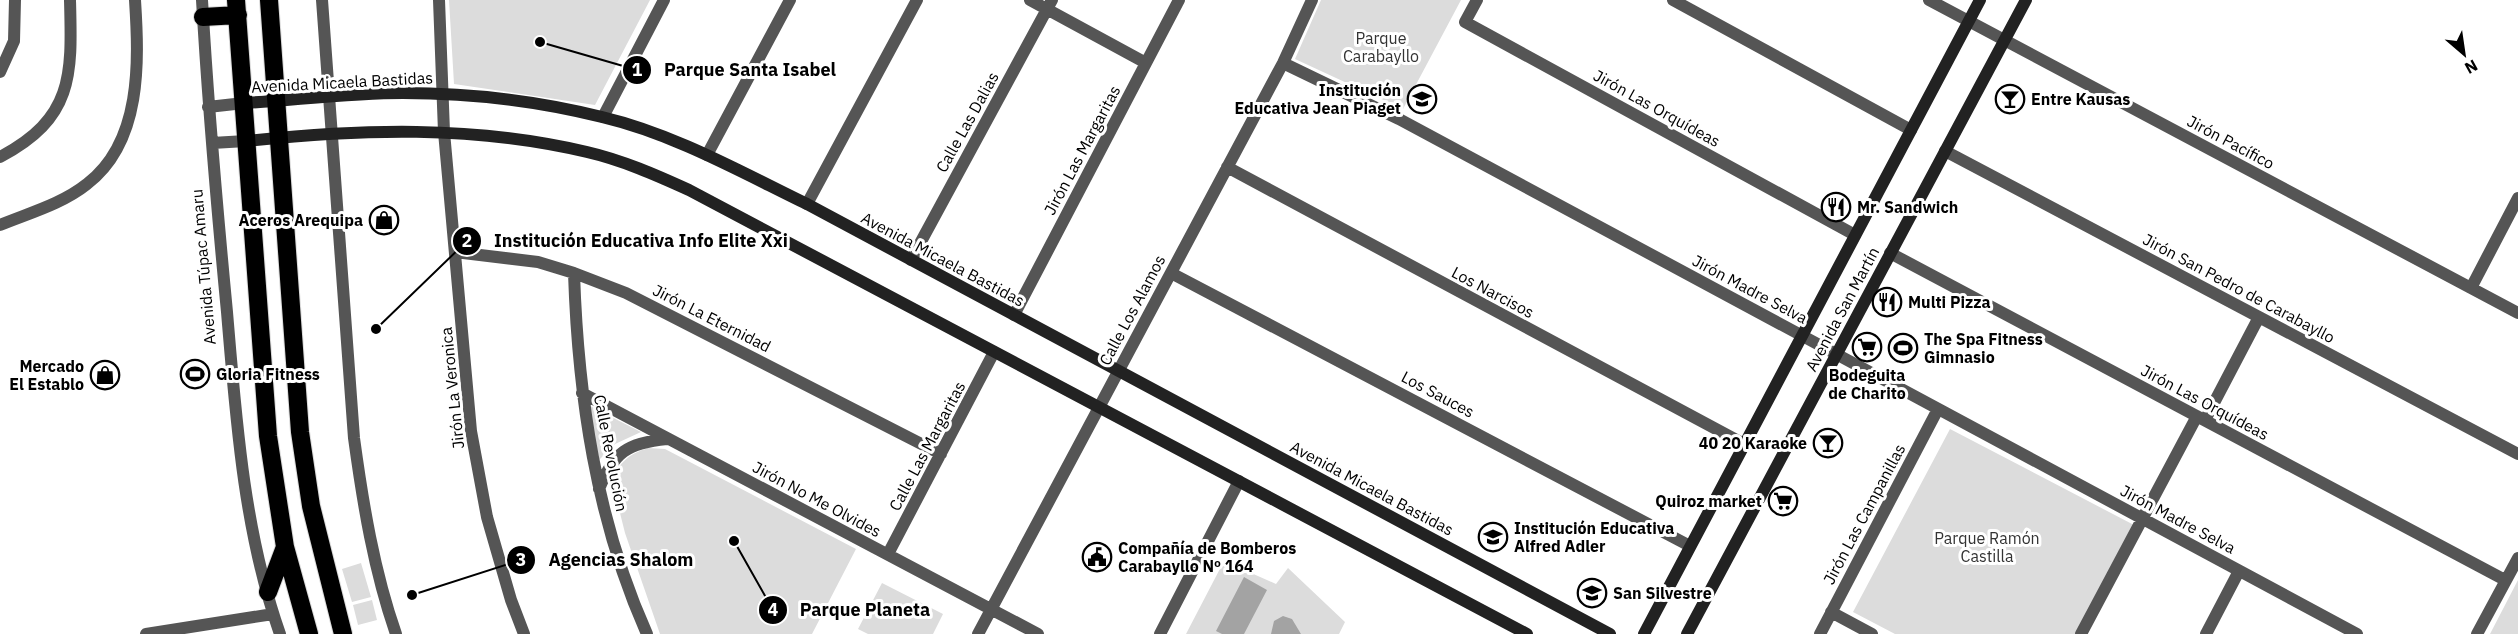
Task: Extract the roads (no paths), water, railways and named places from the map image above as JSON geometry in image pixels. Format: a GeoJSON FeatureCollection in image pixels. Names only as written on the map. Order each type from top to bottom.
{"type":"FeatureCollection","features":[{"type":"Feature","properties":{"kind":"highway"},"geometry":{"type":"LineString","coordinates":[[269,0],[302,451],[321,549],[343,634]]}},
{"type":"Feature","properties":{"kind":"highway"},"geometry":{"type":"LineString","coordinates":[[202,9],[237,8],[268,436],[285,547],[309,634]]}},
{"type":"Feature","properties":{"kind":"highway"},"geometry":{"type":"LineString","coordinates":[[268,592],[285,547]]}},
{"type":"Feature","properties":{"kind":"street"},"geometry":{"type":"LineString","coordinates":[[0,72],[14,41],[15,0]]}},
{"type":"Feature","properties":{"kind":"street"},"geometry":{"type":"LineString","coordinates":[[0,157],[41,129],[62,98],[71,61],[70,0]]}},
{"type":"Feature","properties":{"kind":"street"},"geometry":{"type":"LineString","coordinates":[[0,225],[73,194],[88,184],[111,158],[131,113],[137,80],[135,0]]}},
{"type":"Feature","properties":{"kind":"street"},"geometry":{"type":"LineString","coordinates":[[322,0],[354,438],[362,497],[396,634]]}},
{"type":"Feature","properties":{"kind":"street","name":"Jirón La Veronica"},"geometry":{"type":"LineString","coordinates":[[439,0],[444,132],[473,442],[487,517],[511,600],[524,634]]}},
{"type":"Feature","properties":{"kind":"street"},"geometry":{"type":"LineString","coordinates":[[603,117],[664,0]]}},
{"type":"Feature","properties":{"kind":"street"},"geometry":{"type":"LineString","coordinates":[[707,155],[790,0]]}},
{"type":"Feature","properties":{"kind":"street"},"geometry":{"type":"LineString","coordinates":[[807,204],[917,0]]}},
{"type":"Feature","properties":{"kind":"street"},"geometry":{"type":"LineString","coordinates":[[1030,0],[1049,4],[1146,63]]}},
{"type":"Feature","properties":{"kind":"street","name":"Jirón Las Margaritas"},"geometry":{"type":"LineString","coordinates":[[1014,315],[1179,0]]}},
{"type":"Feature","properties":{"kind":"street","name":"Calle Los Alamos"},"geometry":{"type":"LineString","coordinates":[[978,634],[1283,63],[1312,0]]}},
{"type":"Feature","properties":{"kind":"street","name":"Jirón Las Orquídeas"},"geometry":{"type":"LineString","coordinates":[[1477,0],[1465,22],[1855,235]]}},
{"type":"Feature","properties":{"kind":"street"},"geometry":{"type":"LineString","coordinates":[[1673,0],[1911,130]]}},
{"type":"Feature","properties":{"kind":"street","name":"Jirón Pacífico"},"geometry":{"type":"LineString","coordinates":[[1929,0],[2518,313]]}},
{"type":"Feature","properties":{"kind":"street","name":"Avenida San Martín"},"geometry":{"type":"LineString","coordinates":[[1644,634],[1980,0]]}},
{"type":"Feature","properties":{"kind":"street","name":"Avenida San Martín"},"geometry":{"type":"LineString","coordinates":[[1687,634],[2026,0]]}},
{"type":"Feature","properties":{"kind":"street","name":"Calle Las Dalias"},"geometry":{"type":"LineString","coordinates":[[911,260],[1049,4]]}},
{"type":"Feature","properties":{"kind":"street","name":"Avenida Túpac Amaru"},"geometry":{"type":"LineString","coordinates":[[202,9],[208,106],[240,442],[248,498],[273,614],[280,634]]}},
{"type":"Feature","properties":{"kind":"street","name":"Jirón Madre Selva"},"geometry":{"type":"LineString","coordinates":[[1283,63],[1400,119],[2239,570],[2340,630],[2357,634]]}},
{"type":"Feature","properties":{"kind":"street","name":"Avenida Micaela Bastidas"},"geometry":{"type":"LineString","coordinates":[[208,106],[402,93],[442,94],[540,105],[603,117],[707,155],[807,204],[1610,634]]}},
{"type":"Feature","properties":{"kind":"street"},"geometry":{"type":"LineString","coordinates":[[212,143],[332,133],[404,130],[444,132],[519,139],[588,152],[642,170],[689,190],[1527,634]]}},
{"type":"Feature","properties":{"kind":"street","name":"Jirón San Pedro de Carabayllo"},"geometry":{"type":"LineString","coordinates":[[1945,151],[2518,454]]}},
{"type":"Feature","properties":{"kind":"street","name":"Los Narcisos"},"geometry":{"type":"LineString","coordinates":[[1227,167],[1744,444]]}},
{"type":"Feature","properties":{"kind":"street"},"geometry":{"type":"LineString","coordinates":[[2471,288],[2518,198]]}},
{"type":"Feature","properties":{"kind":"street","name":"Jirón La Eternidad"},"geometry":{"type":"LineString","coordinates":[[455,252],[538,262],[626,293],[671,314],[940,454]]}},
{"type":"Feature","properties":{"kind":"street","name":"Jirón Las Orquídeas"},"geometry":{"type":"LineString","coordinates":[[1890,253],[2505,580]]}},
{"type":"Feature","properties":{"kind":"street","name":"Calle Revolución"},"geometry":{"type":"LineString","coordinates":[[574,273],[576,333],[582,393],[599,490],[617,554],[647,634]]}},
{"type":"Feature","properties":{"kind":"street","name":"Los Sauces"},"geometry":{"type":"LineString","coordinates":[[1170,273],[1690,546]]}},
{"type":"Feature","properties":{"kind":"street"},"geometry":{"type":"LineString","coordinates":[[2081,634],[2143,519],[2259,317]]}},
{"type":"Feature","properties":{"kind":"street","name":"Calle Las Margaritas"},"geometry":{"type":"LineString","coordinates":[[888,554],[994,352]]}},
{"type":"Feature","properties":{"kind":"street","name":"Jirón No Me Olvides"},"geometry":{"type":"LineString","coordinates":[[582,393],[1038,634]]}},
{"type":"Feature","properties":{"kind":"street","name":"Jirón Las Campanillas"},"geometry":{"type":"LineString","coordinates":[[1820,634],[1938,409]]}},
{"type":"Feature","properties":{"kind":"street"},"geometry":{"type":"LineString","coordinates":[[599,490],[607,470],[617,455],[628,447],[645,441],[667,439]]}},
{"type":"Feature","properties":{"kind":"street"},"geometry":{"type":"LineString","coordinates":[[1160,634],[1239,481]]}},
{"type":"Feature","properties":{"kind":"street"},"geometry":{"type":"LineString","coordinates":[[2477,634],[2518,558]]}},
{"type":"Feature","properties":{"kind":"street"},"geometry":{"type":"LineString","coordinates":[[2206,634],[2239,570]]}},
{"type":"Feature","properties":{"kind":"street"},"geometry":{"type":"LineString","coordinates":[[1831,612],[1872,634]]}},
{"type":"Feature","properties":{"kind":"street"},"geometry":{"type":"LineString","coordinates":[[146,634],[273,614]]}},
{"type":"Feature","properties":{"kind":"place","name":"Parque Santa Isabel"},"geometry":{"type":"Point","coordinates":[540,42]}},
{"type":"Feature","properties":{"kind":"place","name":"Institución Educativa Jean Piaget"},"geometry":{"type":"Point","coordinates":[1422,99]}},
{"type":"Feature","properties":{"kind":"place","name":"Entre Kausas"},"geometry":{"type":"Point","coordinates":[2010,99]}},
{"type":"Feature","properties":{"kind":"place","name":"Mr. Sandwich"},"geometry":{"type":"Point","coordinates":[1836,207]}},
{"type":"Feature","properties":{"kind":"place","name":"Aceros Arequipa"},"geometry":{"type":"Point","coordinates":[384,220]}},
{"type":"Feature","properties":{"kind":"place","name":"Multi Pizza"},"geometry":{"type":"Point","coordinates":[1887,302]}},
{"type":"Feature","properties":{"kind":"place","name":"Institución Educativa Info Elite Xxi"},"geometry":{"type":"Point","coordinates":[376,329]}},
{"type":"Feature","properties":{"kind":"place","name":"Bodeguita de Charito"},"geometry":{"type":"Point","coordinates":[1867,347]}},
{"type":"Feature","properties":{"kind":"place","name":"The Spa Fitness Gimnasio"},"geometry":{"type":"Point","coordinates":[1903,348]}},
{"type":"Feature","properties":{"kind":"place","name":"Gloria Fitness"},"geometry":{"type":"Point","coordinates":[195,374]}},
{"type":"Feature","properties":{"kind":"place","name":"Mercado El Establo"},"geometry":{"type":"Point","coordinates":[105,375]}},
{"type":"Feature","properties":{"kind":"place","name":"40 20 Karaoke"},"geometry":{"type":"Point","coordinates":[1828,443]}},
{"type":"Feature","properties":{"kind":"place","name":"Quiroz market"},"geometry":{"type":"Point","coordinates":[1783,501]}},
{"type":"Feature","properties":{"kind":"place","name":"Institución Educativa Alfred Adler"},"geometry":{"type":"Point","coordinates":[1493,537]}},
{"type":"Feature","properties":{"kind":"place","name":"Parque Planeta"},"geometry":{"type":"Point","coordinates":[734,541]}},
{"type":"Feature","properties":{"kind":"place","name":"Compañía de Bomberos Carabayllo Nº 164"},"geometry":{"type":"Point","coordinates":[1097,557]}},
{"type":"Feature","properties":{"kind":"place","name":"San Silvestre"},"geometry":{"type":"Point","coordinates":[1592,593]}},
{"type":"Feature","properties":{"kind":"place","name":"Agencias Shalom"},"geometry":{"type":"Point","coordinates":[412,595]}},
{"type":"Feature","properties":{"kind":"park label","name":"Parque Carabayllo"},"geometry":{"type":"Point","coordinates":[1381,47]}},
{"type":"Feature","properties":{"kind":"park label","name":"Parque Ramón Castilla"},"geometry":{"type":"Point","coordinates":[1987,547]}}]}
